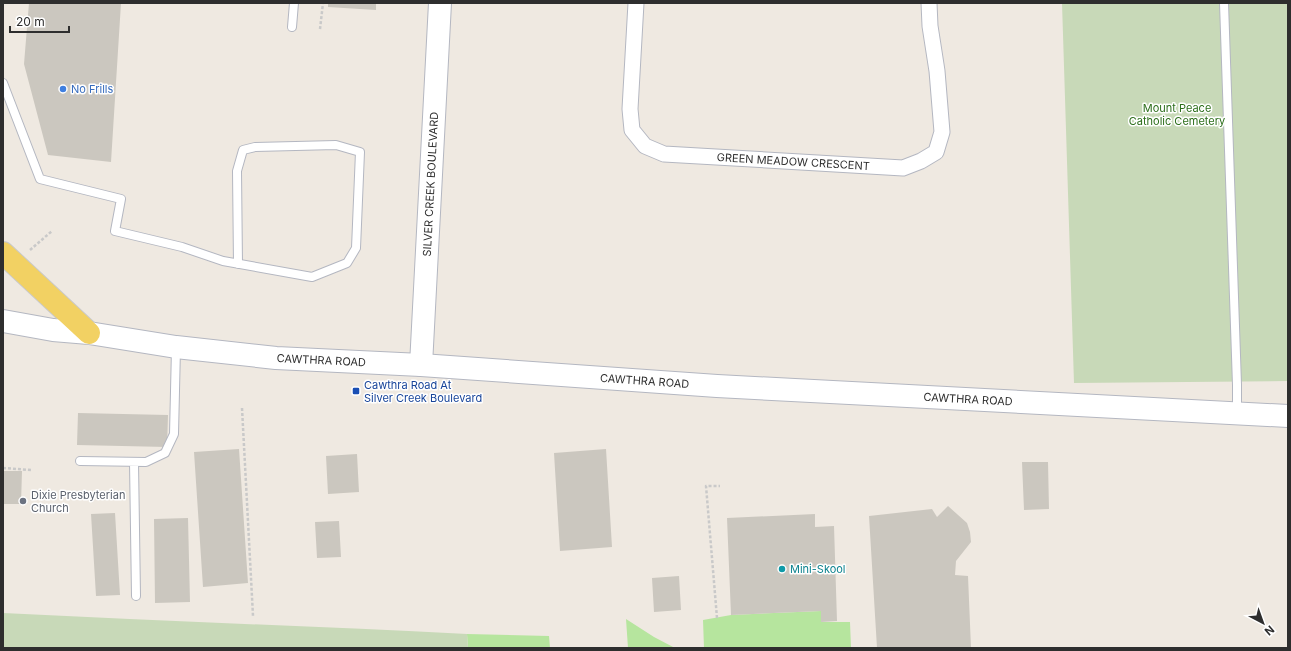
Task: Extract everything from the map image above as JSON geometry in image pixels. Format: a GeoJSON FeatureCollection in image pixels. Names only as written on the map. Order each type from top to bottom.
{"type":"FeatureCollection","features":[{"type":"Feature","properties":{"kind":"main road","name":"SILVER CREEK BOULEVARD"},"geometry":{"type":"LineString","coordinates":[[421,365],[440,3]]}},
{"type":"Feature","properties":{"kind":"main road"},"geometry":{"type":"LineString","coordinates":[[3,253],[89,333]]}},
{"type":"Feature","properties":{"kind":"main road","name":"CAWTHRA ROAD"},"geometry":{"type":"LineString","coordinates":[[3,321],[53,330],[89,333],[176,347],[276,358],[421,365],[717,386],[1288,416]]}},
{"type":"Feature","properties":{"kind":"street","name":"GREEN MEADOW CRESCENT"},"geometry":{"type":"LineString","coordinates":[[636,3],[630,109],[632,130],[645,146],[664,154],[903,168],[921,161],[936,152],[942,132],[937,70],[930,26],[929,3]]}},
{"type":"Feature","properties":{"kind":"lane"},"geometry":{"type":"LineString","coordinates":[[292,27],[294,3]]}},
{"type":"Feature","properties":{"kind":"lane"},"geometry":{"type":"LineString","coordinates":[[1224,3],[1237,413]]}},
{"type":"Feature","properties":{"kind":"lane"},"geometry":{"type":"LineString","coordinates":[[3,83],[40,179],[121,199],[115,231],[182,247],[223,261],[238,264],[312,277],[347,262],[356,248],[360,152],[336,145],[254,147],[243,150],[237,171],[238,264]]}},
{"type":"Feature","properties":{"kind":"lane"},"geometry":{"type":"LineString","coordinates":[[80,461],[146,462],[165,453],[174,434],[176,347]]}},
{"type":"Feature","properties":{"kind":"lane"},"geometry":{"type":"LineString","coordinates":[[134,462],[136,596]]}},
{"type":"Feature","properties":{"kind":"path"},"geometry":{"type":"LineString","coordinates":[[320,29],[323,3]]}},
{"type":"Feature","properties":{"kind":"path"},"geometry":{"type":"LineString","coordinates":[[25,254],[52,231]]}},
{"type":"Feature","properties":{"kind":"path"},"geometry":{"type":"LineString","coordinates":[[242,408],[253,616]]}},
{"type":"Feature","properties":{"kind":"path"},"geometry":{"type":"LineString","coordinates":[[3,468],[31,470]]}},
{"type":"Feature","properties":{"kind":"path"},"geometry":{"type":"LineString","coordinates":[[717,618],[706,486],[720,486]]}},
{"type":"Feature","properties":{"kind":"green space","name":"Mount Peace Catholic Cemetery"},"geometry":{"type":"Polygon","coordinates":[[[1062,3],[1288,3],[1288,381],[1074,383],[1062,3]]]}},
{"type":"Feature","properties":{"kind":"green space"},"geometry":{"type":"Polygon","coordinates":[[[821,611],[821,622],[850,622],[851,648],[704,648],[703,620],[731,615],[821,611]]]}},
{"type":"Feature","properties":{"kind":"green space"},"geometry":{"type":"Polygon","coordinates":[[[3,613],[467,634],[468,648],[3,648],[3,613]]]}},
{"type":"Feature","properties":{"kind":"green space"},"geometry":{"type":"Polygon","coordinates":[[[626,619],[654,637],[675,648],[628,648],[626,619]]]}},
{"type":"Feature","properties":{"kind":"green space"},"geometry":{"type":"Polygon","coordinates":[[[467,634],[549,636],[550,648],[468,648],[467,634]]]}},
{"type":"Feature","properties":{"kind":"building"},"geometry":{"type":"Polygon","coordinates":[[[29,3],[121,3],[111,162],[48,155],[24,64],[29,3]]]}},
{"type":"Feature","properties":{"kind":"building"},"geometry":{"type":"Polygon","coordinates":[[[328,3],[376,3],[376,10],[328,7],[328,3]]]}},
{"type":"Feature","properties":{"kind":"building"},"geometry":{"type":"Polygon","coordinates":[[[78,413],[168,415],[167,447],[77,445],[78,413]]]}},
{"type":"Feature","properties":{"kind":"building"},"geometry":{"type":"Polygon","coordinates":[[[239,449],[248,583],[203,587],[194,452],[239,449]]]}},
{"type":"Feature","properties":{"kind":"building"},"geometry":{"type":"Polygon","coordinates":[[[606,449],[612,547],[560,551],[554,453],[606,449]]]}},
{"type":"Feature","properties":{"kind":"building"},"geometry":{"type":"Polygon","coordinates":[[[357,454],[359,492],[328,494],[326,456],[357,454]]]}},
{"type":"Feature","properties":{"kind":"building"},"geometry":{"type":"Polygon","coordinates":[[[1022,462],[1048,462],[1049,509],[1024,510],[1022,462]]]}},
{"type":"Feature","properties":{"kind":"building","name":"Dixie Presbyterian Church"},"geometry":{"type":"Polygon","coordinates":[[[3,471],[22,471],[21,504],[3,504],[3,471]]]}},
{"type":"Feature","properties":{"kind":"building"},"geometry":{"type":"Polygon","coordinates":[[[948,506],[967,523],[970,532],[971,542],[956,561],[955,575],[968,576],[971,648],[877,648],[869,516],[932,509],[937,517],[948,506]]]}},
{"type":"Feature","properties":{"kind":"building"},"geometry":{"type":"Polygon","coordinates":[[[115,513],[120,595],[96,596],[91,514],[115,513]]]}},
{"type":"Feature","properties":{"kind":"building","name":"Mini-Skool"},"geometry":{"type":"Polygon","coordinates":[[[815,514],[815,527],[834,526],[837,621],[821,622],[821,611],[731,615],[727,518],[815,514]]]}},
{"type":"Feature","properties":{"kind":"building"},"geometry":{"type":"Polygon","coordinates":[[[188,518],[190,602],[155,603],[154,519],[188,518]]]}},
{"type":"Feature","properties":{"kind":"building"},"geometry":{"type":"Polygon","coordinates":[[[339,521],[341,557],[317,558],[315,522],[339,521]]]}},
{"type":"Feature","properties":{"kind":"building"},"geometry":{"type":"Polygon","coordinates":[[[679,576],[681,610],[654,612],[652,578],[679,576]]]}},
{"type":"Feature","properties":{"kind":"place","name":"No Frills"},"geometry":{"type":"Point","coordinates":[63,89]}},
{"type":"Feature","properties":{"kind":"place","name":"Cawthra Road At Silver Creek Boulevard"},"geometry":{"type":"Point","coordinates":[356,391]}},
{"type":"Feature","properties":{"kind":"place","name":"Dixie Presbyterian Church"},"geometry":{"type":"Point","coordinates":[23,501]}},
{"type":"Feature","properties":{"kind":"place","name":"Mini-Skool"},"geometry":{"type":"Point","coordinates":[782,569]}}]}
